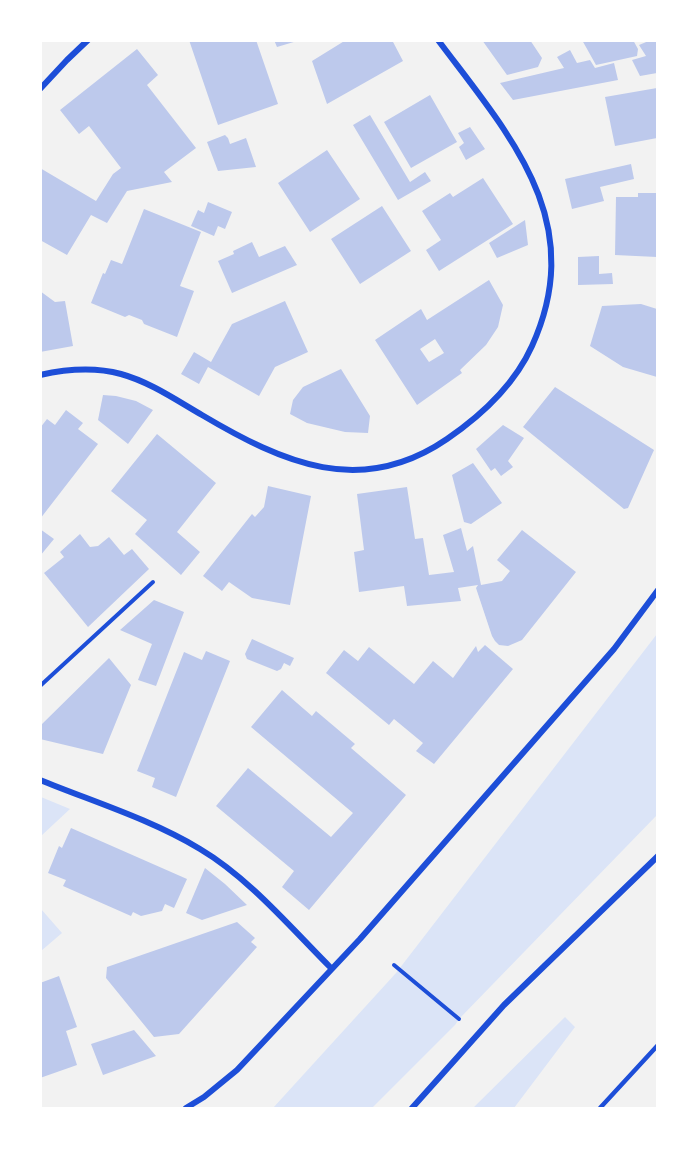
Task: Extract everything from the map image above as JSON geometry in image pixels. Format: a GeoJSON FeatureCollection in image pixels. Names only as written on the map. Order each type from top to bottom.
{"type":"FeatureCollection","features":[{"type":"Feature","properties":{"kind":"street"},"geometry":{"type":"LineString","coordinates":[[40,90],[88,40]]}},
{"type":"Feature","properties":{"kind":"street"},"geometry":{"type":"LineString","coordinates":[[40,375],[91,369],[128,376],[150,385],[225,429],[287,458],[326,468],[357,471],[387,468],[411,459],[436,447],[479,416],[514,377],[539,329],[545,311],[550,280],[548,229],[535,185],[514,144],[438,40]]}},
{"type":"Feature","properties":{"kind":"street"},"geometry":{"type":"LineString","coordinates":[[186,1108],[204,1097],[237,1070],[360,939],[614,649],[657,590]]}},
{"type":"Feature","properties":{"kind":"street"},"geometry":{"type":"LineString","coordinates":[[40,780],[159,828],[201,850],[253,891],[331,968]]}},
{"type":"Feature","properties":{"kind":"street"},"geometry":{"type":"LineString","coordinates":[[412,1108],[504,1005],[657,855]]}},
{"type":"Feature","properties":{"kind":"lane"},"geometry":{"type":"LineString","coordinates":[[600,1108],[657,1046]]}},
{"type":"Feature","properties":{"kind":"path"},"geometry":{"type":"LineString","coordinates":[[40,686],[153,582]]}},
{"type":"Feature","properties":{"kind":"path"},"geometry":{"type":"LineString","coordinates":[[394,965],[459,1019]]}},
{"type":"Feature","properties":{"kind":"shaded area"},"geometry":{"type":"Polygon","coordinates":[[[657,634],[657,815],[372,1108],[273,1108],[396,973],[657,634]]]}},
{"type":"Feature","properties":{"kind":"shaded area"},"geometry":{"type":"Polygon","coordinates":[[[41,797],[70,809],[41,836],[41,797]]]}},
{"type":"Feature","properties":{"kind":"shaded area"},"geometry":{"type":"Polygon","coordinates":[[[41,909],[62,933],[40,951],[41,909]]]}},
{"type":"Feature","properties":{"kind":"shaded area"},"geometry":{"type":"Polygon","coordinates":[[[565,1017],[575,1027],[514,1108],[473,1108],[565,1017]]]}},
{"type":"Feature","properties":{"kind":"building"},"geometry":{"type":"Polygon","coordinates":[[[189,40],[256,40],[278,104],[218,125],[189,40]]]}},
{"type":"Feature","properties":{"kind":"building"},"geometry":{"type":"Polygon","coordinates":[[[274,40],[297,40],[297,41],[277,47],[274,40]]]}},
{"type":"Feature","properties":{"kind":"building"},"geometry":{"type":"Polygon","coordinates":[[[346,40],[392,40],[403,61],[327,104],[312,61],[346,40]]]}},
{"type":"Feature","properties":{"kind":"building"},"geometry":{"type":"Polygon","coordinates":[[[482,40],[530,40],[542,58],[538,67],[507,75],[482,40]]]}},
{"type":"Feature","properties":{"kind":"building"},"geometry":{"type":"Polygon","coordinates":[[[582,40],[633,40],[638,49],[637,56],[596,65],[582,40]]]}},
{"type":"Feature","properties":{"kind":"building"},"geometry":{"type":"Polygon","coordinates":[[[657,40],[657,73],[640,76],[632,60],[646,56],[639,45],[657,40]]]}},
{"type":"Feature","properties":{"kind":"building"},"geometry":{"type":"Polygon","coordinates":[[[137,49],[158,75],[147,85],[196,148],[164,172],[172,182],[127,191],[107,223],[91,215],[67,255],[40,240],[40,168],[96,201],[113,174],[121,168],[89,126],[79,134],[60,110],[137,49]]]}},
{"type":"Feature","properties":{"kind":"building"},"geometry":{"type":"Polygon","coordinates":[[[570,50],[577,63],[590,60],[595,68],[614,63],[618,80],[513,100],[500,83],[564,68],[557,57],[570,50]]]}},
{"type":"Feature","properties":{"kind":"building"},"geometry":{"type":"Polygon","coordinates":[[[657,88],[657,138],[615,146],[605,97],[657,88]]]}},
{"type":"Feature","properties":{"kind":"building"},"geometry":{"type":"Polygon","coordinates":[[[430,95],[457,142],[411,168],[384,122],[430,95]]]}},
{"type":"Feature","properties":{"kind":"building"},"geometry":{"type":"Polygon","coordinates":[[[370,115],[410,182],[425,172],[431,181],[398,200],[353,125],[370,115]]]}},
{"type":"Feature","properties":{"kind":"building"},"geometry":{"type":"Polygon","coordinates":[[[470,127],[485,149],[466,160],[459,147],[464,143],[458,133],[470,127]]]}},
{"type":"Feature","properties":{"kind":"building"},"geometry":{"type":"Polygon","coordinates":[[[225,135],[230,144],[246,138],[256,167],[218,171],[207,142],[225,135]]]}},
{"type":"Feature","properties":{"kind":"building"},"geometry":{"type":"Polygon","coordinates":[[[327,150],[360,199],[310,232],[278,183],[327,150]]]}},
{"type":"Feature","properties":{"kind":"building"},"geometry":{"type":"Polygon","coordinates":[[[631,164],[634,179],[600,187],[604,201],[572,209],[565,179],[631,164]]]}},
{"type":"Feature","properties":{"kind":"building"},"geometry":{"type":"Polygon","coordinates":[[[483,178],[513,224],[439,271],[426,250],[441,240],[422,211],[450,193],[453,197],[483,178]]]}},
{"type":"Feature","properties":{"kind":"building"},"geometry":{"type":"Polygon","coordinates":[[[638,193],[657,193],[657,257],[615,255],[616,197],[638,197],[638,193]]]}},
{"type":"Feature","properties":{"kind":"building"},"geometry":{"type":"Polygon","coordinates":[[[208,202],[232,212],[225,229],[218,226],[214,236],[191,226],[198,210],[204,213],[208,202]]]}},
{"type":"Feature","properties":{"kind":"building"},"geometry":{"type":"Polygon","coordinates":[[[382,206],[411,251],[360,284],[331,239],[382,206]]]}},
{"type":"Feature","properties":{"kind":"building"},"geometry":{"type":"Polygon","coordinates":[[[144,209],[201,232],[180,286],[194,291],[177,337],[144,324],[142,320],[129,315],[125,317],[91,303],[111,260],[122,264],[144,209]]]}},
{"type":"Feature","properties":{"kind":"building"},"geometry":{"type":"Polygon","coordinates":[[[525,220],[528,245],[497,258],[489,243],[525,220]]]}},
{"type":"Feature","properties":{"kind":"building"},"geometry":{"type":"Polygon","coordinates":[[[252,242],[259,257],[285,246],[297,265],[232,293],[218,261],[252,242]]]}},
{"type":"Feature","properties":{"kind":"building"},"geometry":{"type":"Polygon","coordinates":[[[599,256],[599,274],[612,273],[613,284],[578,285],[578,257],[599,256]]]}},
{"type":"Feature","properties":{"kind":"building"},"geometry":{"type":"Polygon","coordinates":[[[489,280],[503,305],[498,327],[486,345],[460,370],[462,373],[417,405],[375,340],[421,309],[427,320],[489,280]],[[435,339],[420,349],[429,362],[444,353],[435,339]]]}},
{"type":"Feature","properties":{"kind":"building"},"geometry":{"type":"Polygon","coordinates":[[[40,291],[55,302],[65,301],[73,346],[40,352],[40,291]]]}},
{"type":"Feature","properties":{"kind":"building"},"geometry":{"type":"Polygon","coordinates":[[[285,301],[308,352],[275,367],[259,396],[208,367],[199,384],[181,374],[194,352],[211,362],[232,324],[285,301]]]}},
{"type":"Feature","properties":{"kind":"building"},"geometry":{"type":"Polygon","coordinates":[[[641,304],[657,309],[657,377],[623,367],[590,346],[602,306],[641,304]]]}},
{"type":"Feature","properties":{"kind":"building"},"geometry":{"type":"Polygon","coordinates":[[[341,369],[370,416],[368,433],[345,432],[307,423],[290,414],[293,400],[303,387],[341,369]]]}},
{"type":"Feature","properties":{"kind":"building"},"geometry":{"type":"Polygon","coordinates":[[[555,387],[654,450],[628,508],[624,509],[523,427],[555,387]]]}},
{"type":"Feature","properties":{"kind":"building"},"geometry":{"type":"Polygon","coordinates":[[[103,395],[136,401],[153,410],[128,444],[98,420],[103,395]]]}},
{"type":"Feature","properties":{"kind":"building"},"geometry":{"type":"Polygon","coordinates":[[[66,410],[83,423],[78,429],[98,444],[40,519],[40,428],[47,419],[55,425],[66,410]]]}},
{"type":"Feature","properties":{"kind":"building"},"geometry":{"type":"Polygon","coordinates":[[[503,425],[524,438],[508,461],[513,467],[501,476],[495,468],[491,471],[476,449],[503,425]]]}},
{"type":"Feature","properties":{"kind":"building"},"geometry":{"type":"Polygon","coordinates":[[[157,434],[216,483],[177,532],[200,552],[181,575],[135,534],[147,520],[111,491],[157,434]]]}},
{"type":"Feature","properties":{"kind":"building"},"geometry":{"type":"Polygon","coordinates":[[[473,463],[502,503],[471,524],[464,522],[452,475],[473,463]]]}},
{"type":"Feature","properties":{"kind":"building"},"geometry":{"type":"Polygon","coordinates":[[[268,486],[311,496],[290,605],[252,598],[229,582],[222,591],[203,576],[252,514],[255,517],[264,507],[268,486]]]}},
{"type":"Feature","properties":{"kind":"building"},"geometry":{"type":"Polygon","coordinates":[[[407,487],[415,539],[423,538],[429,575],[454,572],[443,535],[461,528],[467,551],[473,546],[481,585],[502,581],[510,571],[497,560],[522,530],[576,572],[522,640],[508,646],[499,645],[495,641],[476,588],[478,585],[458,588],[461,601],[407,606],[404,586],[359,592],[354,552],[364,550],[357,494],[407,487]]]}},
{"type":"Feature","properties":{"kind":"building"},"geometry":{"type":"Polygon","coordinates":[[[40,529],[54,539],[40,556],[40,529]]]}},
{"type":"Feature","properties":{"kind":"building"},"geometry":{"type":"Polygon","coordinates":[[[80,534],[90,547],[98,546],[109,537],[124,555],[132,549],[149,569],[88,627],[44,573],[64,557],[60,552],[80,534]]]}},
{"type":"Feature","properties":{"kind":"building"},"geometry":{"type":"Polygon","coordinates":[[[154,600],[184,612],[156,686],[138,680],[152,644],[120,630],[154,600]]]}},
{"type":"Feature","properties":{"kind":"building"},"geometry":{"type":"Polygon","coordinates":[[[252,639],[294,658],[290,666],[284,663],[277,671],[247,659],[245,654],[252,639]]]}},
{"type":"Feature","properties":{"kind":"building"},"geometry":{"type":"Polygon","coordinates":[[[485,645],[513,669],[434,764],[416,751],[423,743],[394,719],[389,725],[326,673],[344,650],[358,661],[369,647],[414,684],[433,661],[453,678],[476,646],[478,652],[485,645]]]}},
{"type":"Feature","properties":{"kind":"building"},"geometry":{"type":"Polygon","coordinates":[[[206,651],[230,661],[176,797],[152,787],[155,778],[137,771],[184,652],[202,660],[206,651]]]}},
{"type":"Feature","properties":{"kind":"building"},"geometry":{"type":"Polygon","coordinates":[[[109,658],[131,685],[103,754],[40,739],[40,726],[109,658]]]}},
{"type":"Feature","properties":{"kind":"building"},"geometry":{"type":"Polygon","coordinates":[[[282,690],[312,716],[316,711],[355,744],[351,748],[406,795],[309,910],[282,887],[294,871],[216,806],[248,768],[331,837],[353,813],[251,727],[282,690]]]}},
{"type":"Feature","properties":{"kind":"building"},"geometry":{"type":"Polygon","coordinates":[[[71,828],[187,879],[174,908],[165,904],[162,911],[141,916],[133,912],[131,916],[63,886],[66,880],[48,873],[59,846],[62,848],[71,828]]]}},
{"type":"Feature","properties":{"kind":"building"},"geometry":{"type":"Polygon","coordinates":[[[205,868],[247,905],[202,920],[186,913],[205,868]]]}},
{"type":"Feature","properties":{"kind":"building"},"geometry":{"type":"Polygon","coordinates":[[[237,922],[255,938],[251,942],[257,947],[179,1034],[154,1037],[106,978],[107,967],[237,922]]]}},
{"type":"Feature","properties":{"kind":"building"},"geometry":{"type":"Polygon","coordinates":[[[59,976],[77,1027],[66,1031],[77,1065],[40,1078],[40,983],[59,976]]]}},
{"type":"Feature","properties":{"kind":"building"},"geometry":{"type":"Polygon","coordinates":[[[134,1030],[156,1056],[103,1075],[91,1044],[134,1030]]]}}]}
